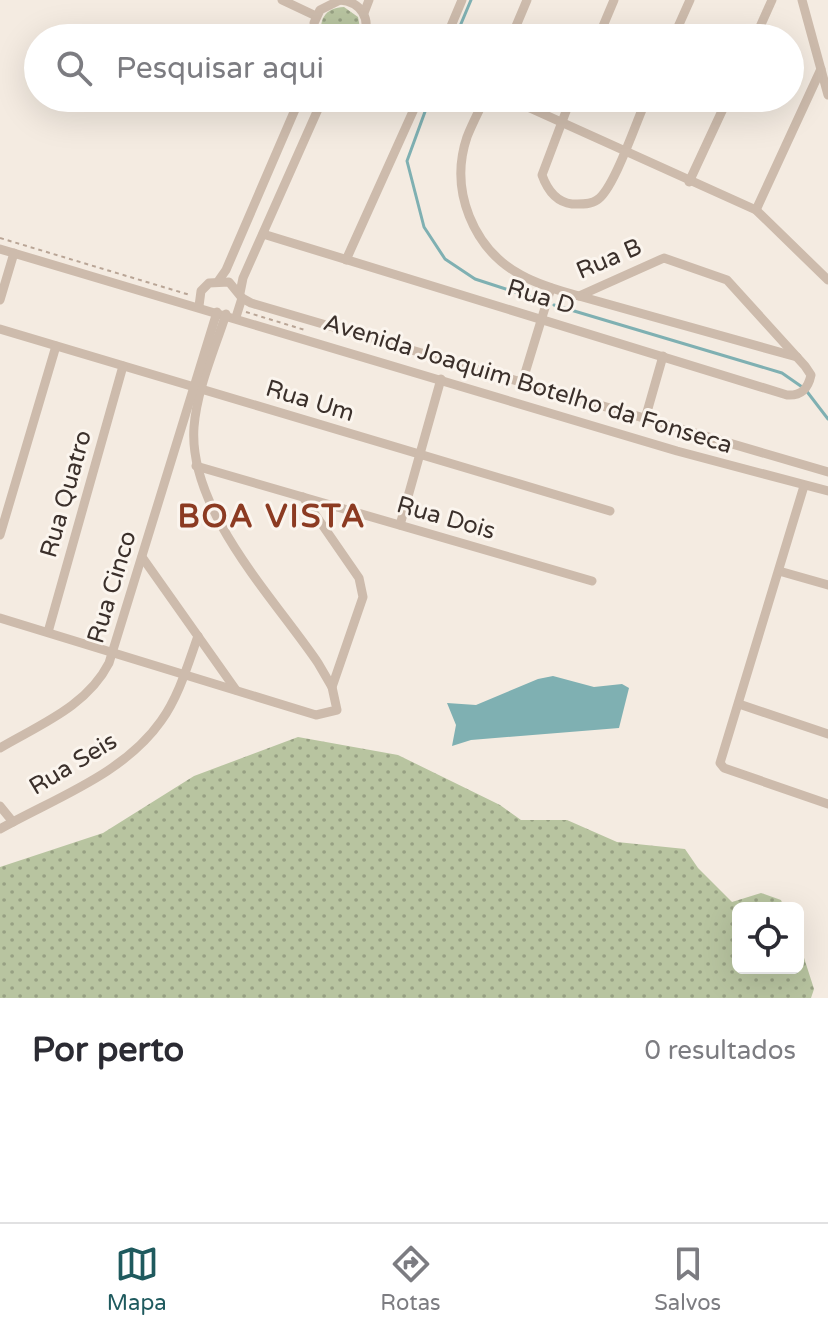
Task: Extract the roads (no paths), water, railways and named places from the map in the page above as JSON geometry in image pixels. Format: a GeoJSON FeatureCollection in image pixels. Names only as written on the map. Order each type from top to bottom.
{"type":"FeatureCollection","features":[{"type":"Feature","properties":{"kind":"street"},"geometry":{"type":"LineString","coordinates":[[282,0],[316,16]]}},
{"type":"Feature","properties":{"kind":"street"},"geometry":{"type":"LineString","coordinates":[[316,24],[316,16],[325,5],[340,0],[353,3],[364,13]]}},
{"type":"Feature","properties":{"kind":"street"},"geometry":{"type":"LineString","coordinates":[[365,24],[364,13],[369,0]]}},
{"type":"Feature","properties":{"kind":"street"},"geometry":{"type":"LineString","coordinates":[[452,24],[462,0]]}},
{"type":"Feature","properties":{"kind":"street"},"geometry":{"type":"LineString","coordinates":[[517,24],[527,0]]}},
{"type":"Feature","properties":{"kind":"street"},"geometry":{"type":"LineString","coordinates":[[604,24],[614,0]]}},
{"type":"Feature","properties":{"kind":"street"},"geometry":{"type":"LineString","coordinates":[[679,24],[690,0]]}},
{"type":"Feature","properties":{"kind":"street"},"geometry":{"type":"LineString","coordinates":[[761,24],[772,0]]}},
{"type":"Feature","properties":{"kind":"street"},"geometry":{"type":"LineString","coordinates":[[802,0],[828,95]]}},
{"type":"Feature","properties":{"kind":"street"},"geometry":{"type":"LineString","coordinates":[[804,106],[821,69]]}},
{"type":"Feature","properties":{"kind":"street"},"geometry":{"type":"LineString","coordinates":[[199,306],[201,291],[219,280],[294,112]]}},
{"type":"Feature","properties":{"kind":"street"},"geometry":{"type":"LineString","coordinates":[[0,618],[316,715],[337,710],[332,687],[222,525],[205,494],[196,466],[194,428],[197,388],[226,314],[241,295],[263,234],[317,112]]}},
{"type":"Feature","properties":{"kind":"street"},"geometry":{"type":"LineString","coordinates":[[346,260],[413,112]]}},
{"type":"Feature","properties":{"kind":"street","name":"Rua B"},"geometry":{"type":"LineString","coordinates":[[479,112],[467,138],[461,170],[471,224],[485,246],[511,268],[551,288],[579,296],[656,260],[671,258],[727,280],[811,375],[805,389]]}},
{"type":"Feature","properties":{"kind":"street"},"geometry":{"type":"LineString","coordinates":[[535,112],[756,210],[828,280]]}},
{"type":"Feature","properties":{"kind":"street"},"geometry":{"type":"LineString","coordinates":[[565,112],[542,175],[555,197],[565,203],[582,205],[598,200],[609,186],[641,112]]}},
{"type":"Feature","properties":{"kind":"street"},"geometry":{"type":"LineString","coordinates":[[689,182],[722,112]]}},
{"type":"Feature","properties":{"kind":"street"},"geometry":{"type":"LineString","coordinates":[[756,210],[801,112]]}},
{"type":"Feature","properties":{"kind":"street"},"geometry":{"type":"LineString","coordinates":[[254,204],[273,211]]}},
{"type":"Feature","properties":{"kind":"street","name":"Rua D"},"geometry":{"type":"LineString","coordinates":[[263,234],[787,395],[796,395],[805,389]]}},
{"type":"Feature","properties":{"kind":"street"},"geometry":{"type":"LineString","coordinates":[[0,249],[226,314]]}},
{"type":"Feature","properties":{"kind":"street"},"geometry":{"type":"LineString","coordinates":[[1,294],[14,253]]}},
{"type":"Feature","properties":{"kind":"street"},"geometry":{"type":"LineString","coordinates":[[219,280],[229,282],[251,303],[828,472]]}},
{"type":"Feature","properties":{"kind":"street"},"geometry":{"type":"LineString","coordinates":[[522,383],[551,288]]}},
{"type":"Feature","properties":{"kind":"street"},"geometry":{"type":"LineString","coordinates":[[579,296],[797,357]]}},
{"type":"Feature","properties":{"kind":"street","name":"Avenida Joaquim Botelho da Fonseca"},"geometry":{"type":"LineString","coordinates":[[226,314],[828,491]]}},
{"type":"Feature","properties":{"kind":"street","name":"Rua Um"},"geometry":{"type":"LineString","coordinates":[[0,329],[610,511]]}},
{"type":"Feature","properties":{"kind":"street"},"geometry":{"type":"LineString","coordinates":[[0,535],[56,346]]}},
{"type":"Feature","properties":{"kind":"street"},"geometry":{"type":"LineString","coordinates":[[645,419],[663,356]]}},
{"type":"Feature","properties":{"kind":"street","name":"Rua Quatro"},"geometry":{"type":"LineString","coordinates":[[48,632],[123,366]]}},
{"type":"Feature","properties":{"kind":"street"},"geometry":{"type":"LineString","coordinates":[[400,525],[441,379]]}},
{"type":"Feature","properties":{"kind":"street","name":"Rua Cinco"},"geometry":{"type":"LineString","coordinates":[[0,748],[76,704],[102,677],[114,653],[197,388]]}},
{"type":"Feature","properties":{"kind":"street","name":"Rua Dois"},"geometry":{"type":"LineString","coordinates":[[196,466],[592,581]]}},
{"type":"Feature","properties":{"kind":"street"},"geometry":{"type":"LineString","coordinates":[[804,486],[721,756],[724,768],[828,804]]}},
{"type":"Feature","properties":{"kind":"street"},"geometry":{"type":"LineString","coordinates":[[303,497],[362,586],[361,608],[332,687]]}},
{"type":"Feature","properties":{"kind":"street"},"geometry":{"type":"LineString","coordinates":[[142,557],[236,690]]}},
{"type":"Feature","properties":{"kind":"street"},"geometry":{"type":"LineString","coordinates":[[779,571],[828,585]]}},
{"type":"Feature","properties":{"kind":"street","name":"Rua Seis"},"geometry":{"type":"LineString","coordinates":[[0,829],[107,771],[134,751],[163,719],[198,636]]}},
{"type":"Feature","properties":{"kind":"street"},"geometry":{"type":"LineString","coordinates":[[739,704],[828,734]]}},
{"type":"Feature","properties":{"kind":"street"},"geometry":{"type":"LineString","coordinates":[[0,806],[13,822]]}},
{"type":"Feature","properties":{"kind":"water"},"geometry":{"type":"Polygon","coordinates":[[[553,676],[594,687],[622,684],[629,688],[619,728],[471,740],[452,746],[456,725],[447,703],[476,705],[538,679],[553,676]]]}},
{"type":"Feature","properties":{"kind":"waterway"},"geometry":{"type":"LineString","coordinates":[[461,24],[471,0]]}},
{"type":"Feature","properties":{"kind":"waterway"},"geometry":{"type":"LineString","coordinates":[[425,112],[407,161],[424,227],[445,259],[475,279],[540,300]]}},
{"type":"Feature","properties":{"kind":"waterway"},"geometry":{"type":"LineString","coordinates":[[554,305],[782,373],[805,389],[828,419]]}},
{"type":"Feature","properties":{"kind":"district","name":"BOA VISTA"},"geometry":{"type":"Point","coordinates":[272,517]}}]}
